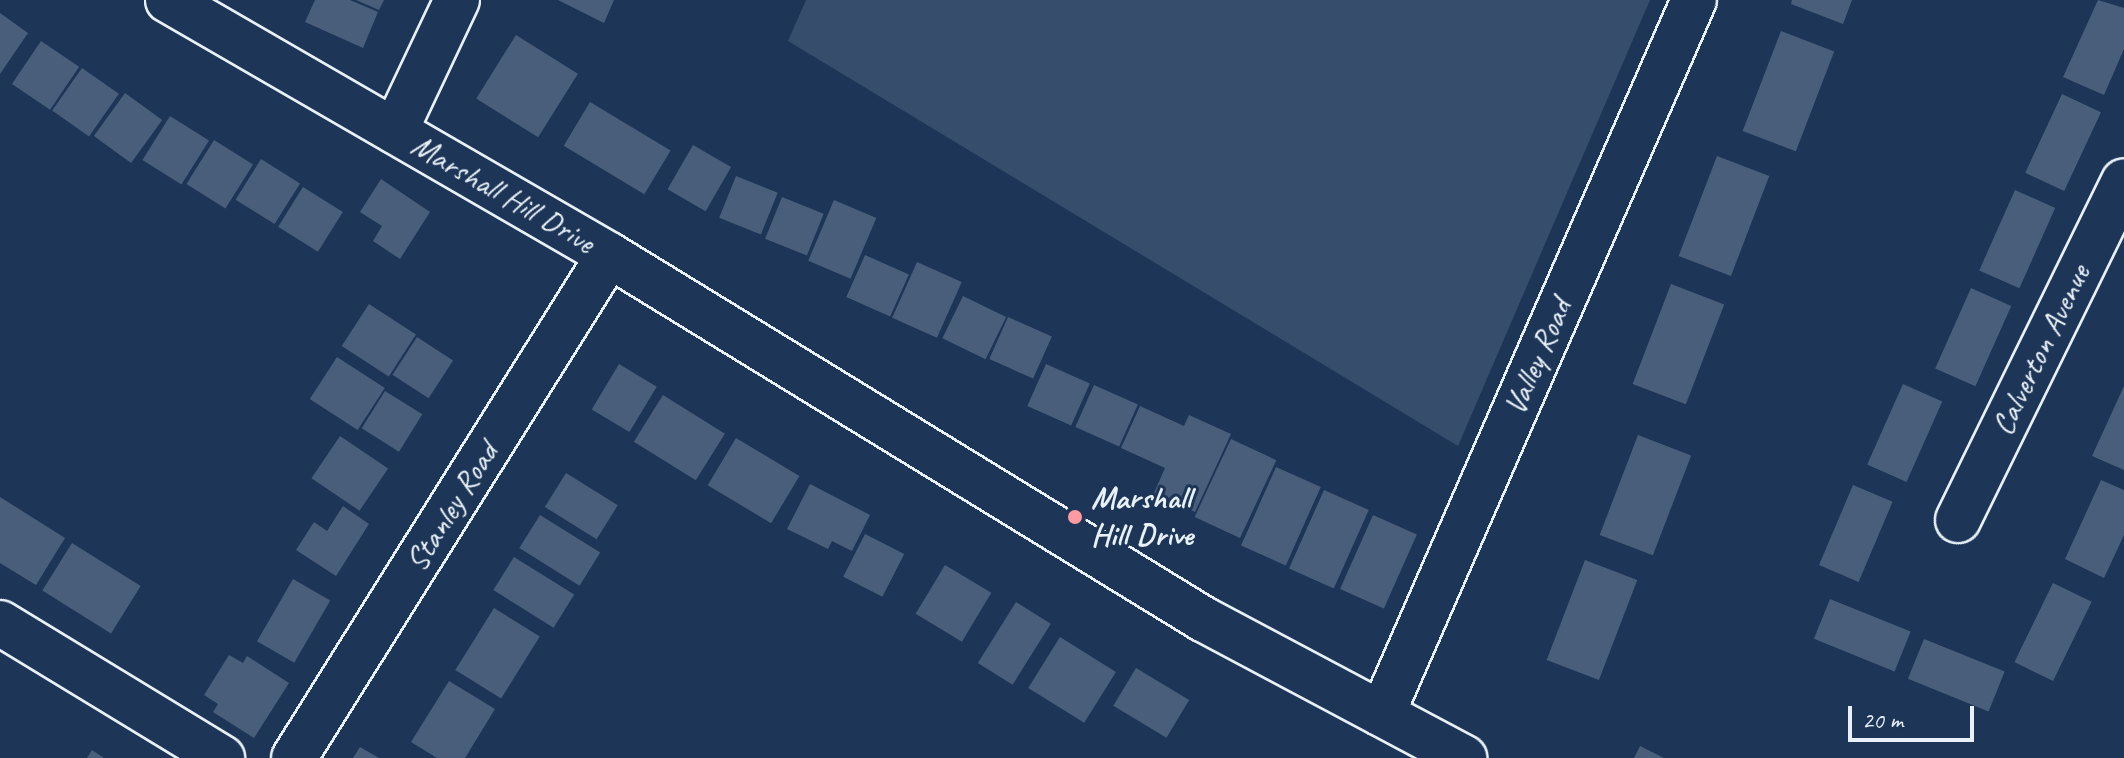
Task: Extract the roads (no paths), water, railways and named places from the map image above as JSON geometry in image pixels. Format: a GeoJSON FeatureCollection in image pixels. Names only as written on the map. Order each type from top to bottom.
{"type":"FeatureCollection","features":[{"type":"Feature","properties":{"kind":"street","name":"Marshall Hill Drive"},"geometry":{"type":"LineString","coordinates":[[168,0],[609,255],[1203,619],[1460,757]]}},
{"type":"Feature","properties":{"kind":"street"},"geometry":{"type":"LineString","coordinates":[[395,131],[457,0]]}},
{"type":"Feature","properties":{"kind":"street","name":"Valley Road"},"geometry":{"type":"LineString","coordinates":[[1382,714],[1694,0]]}},
{"type":"Feature","properties":{"kind":"street","name":"Calverton Avenue"},"geometry":{"type":"LineString","coordinates":[[1958,520],[2124,181]]}},
{"type":"Feature","properties":{"kind":"street","name":"Stanley Road"},"geometry":{"type":"LineString","coordinates":[[294,758],[609,255]]}},
{"type":"Feature","properties":{"kind":"street"},"geometry":{"type":"LineString","coordinates":[[0,623],[222,758]]}},
{"type":"Feature","properties":{"kind":"place","name":"Marshall Hill Drive"},"geometry":{"type":"Point","coordinates":[1075,517]}}]}
